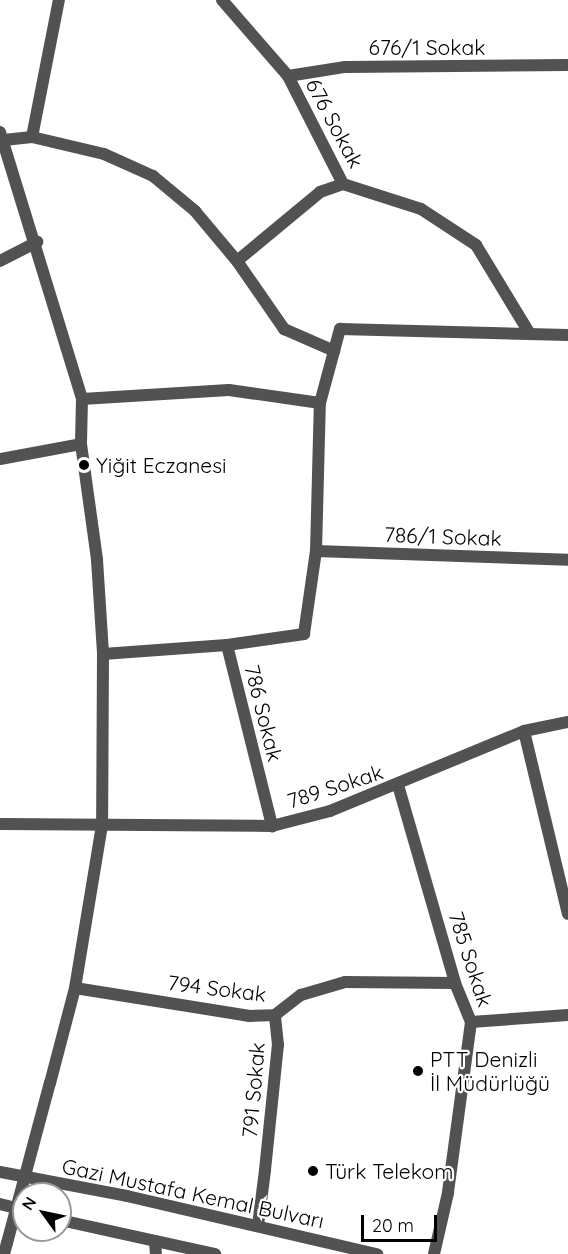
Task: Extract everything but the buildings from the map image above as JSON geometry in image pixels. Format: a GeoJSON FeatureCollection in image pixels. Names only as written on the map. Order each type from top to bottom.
{"type":"FeatureCollection","features":[{"type":"Feature","properties":{"kind":"street"},"geometry":{"type":"LineString","coordinates":[[32,137],[58,0]]}},
{"type":"Feature","properties":{"kind":"street","name":"676 Sokak"},"geometry":{"type":"LineString","coordinates":[[222,0],[288,76],[343,184],[421,209],[476,245],[530,334]]}},
{"type":"Feature","properties":{"kind":"street","name":"676/1 Sokak"},"geometry":{"type":"LineString","coordinates":[[288,76],[345,67],[568,65]]}},
{"type":"Feature","properties":{"kind":"street"},"geometry":{"type":"LineString","coordinates":[[25,1182],[75,988],[102,825],[103,654],[97,560],[81,444],[82,399],[37,242],[2,136],[32,137],[105,154],[153,176],[195,211],[237,261],[284,329],[334,351]]}},
{"type":"Feature","properties":{"kind":"street"},"geometry":{"type":"LineString","coordinates":[[237,261],[320,192],[343,184]]}},
{"type":"Feature","properties":{"kind":"street"},"geometry":{"type":"LineString","coordinates":[[0,261],[37,242]]}},
{"type":"Feature","properties":{"kind":"street"},"geometry":{"type":"LineString","coordinates":[[103,654],[227,645],[304,634],[316,551],[320,403],[340,329],[568,335]]}},
{"type":"Feature","properties":{"kind":"street"},"geometry":{"type":"LineString","coordinates":[[82,399],[228,390],[320,403]]}},
{"type":"Feature","properties":{"kind":"street"},"geometry":{"type":"LineString","coordinates":[[0,459],[81,444]]}},
{"type":"Feature","properties":{"kind":"street","name":"786/1 Sokak"},"geometry":{"type":"LineString","coordinates":[[316,551],[568,560]]}},
{"type":"Feature","properties":{"kind":"street","name":"786 Sokak"},"geometry":{"type":"LineString","coordinates":[[227,645],[272,826]]}},
{"type":"Feature","properties":{"kind":"street","name":"789 Sokak"},"geometry":{"type":"LineString","coordinates":[[0,824],[272,826],[330,811],[398,785],[524,731],[568,722]]}},
{"type":"Feature","properties":{"kind":"street"},"geometry":{"type":"LineString","coordinates":[[524,731],[568,914]]}},
{"type":"Feature","properties":{"kind":"street","name":"785 Sokak"},"geometry":{"type":"LineString","coordinates":[[398,785],[455,983],[471,1022],[448,1193],[434,1254]]}},
{"type":"Feature","properties":{"kind":"street","name":"794 Sokak"},"geometry":{"type":"LineString","coordinates":[[75,988],[250,1016],[275,1015],[301,995],[345,982],[455,983]]}},
{"type":"Feature","properties":{"kind":"street","name":"791 Sokak"},"geometry":{"type":"LineString","coordinates":[[258,1225],[278,1045],[275,1015]]}},
{"type":"Feature","properties":{"kind":"street"},"geometry":{"type":"LineString","coordinates":[[471,1022],[568,1015]]}},
{"type":"Feature","properties":{"kind":"street","name":"Gazi Mustafa Kemal Bulvarı"},"geometry":{"type":"LineString","coordinates":[[0,1172],[128,1196],[377,1254]]}},
{"type":"Feature","properties":{"kind":"street"},"geometry":{"type":"LineString","coordinates":[[72,1224],[155,1248],[215,1254]]}},
{"type":"Feature","properties":{"kind":"street"},"geometry":{"type":"LineString","coordinates":[[6,1249],[12,1233]]}},
{"type":"Feature","properties":{"kind":"place","name":"Yiğit Eczanesi"},"geometry":{"type":"Point","coordinates":[84,465]}},
{"type":"Feature","properties":{"kind":"place","name":"PTT Denizli İl Müdürlüğü"},"geometry":{"type":"Point","coordinates":[418,1071]}},
{"type":"Feature","properties":{"kind":"place","name":"Türk Telekom"},"geometry":{"type":"Point","coordinates":[313,1171]}}]}
